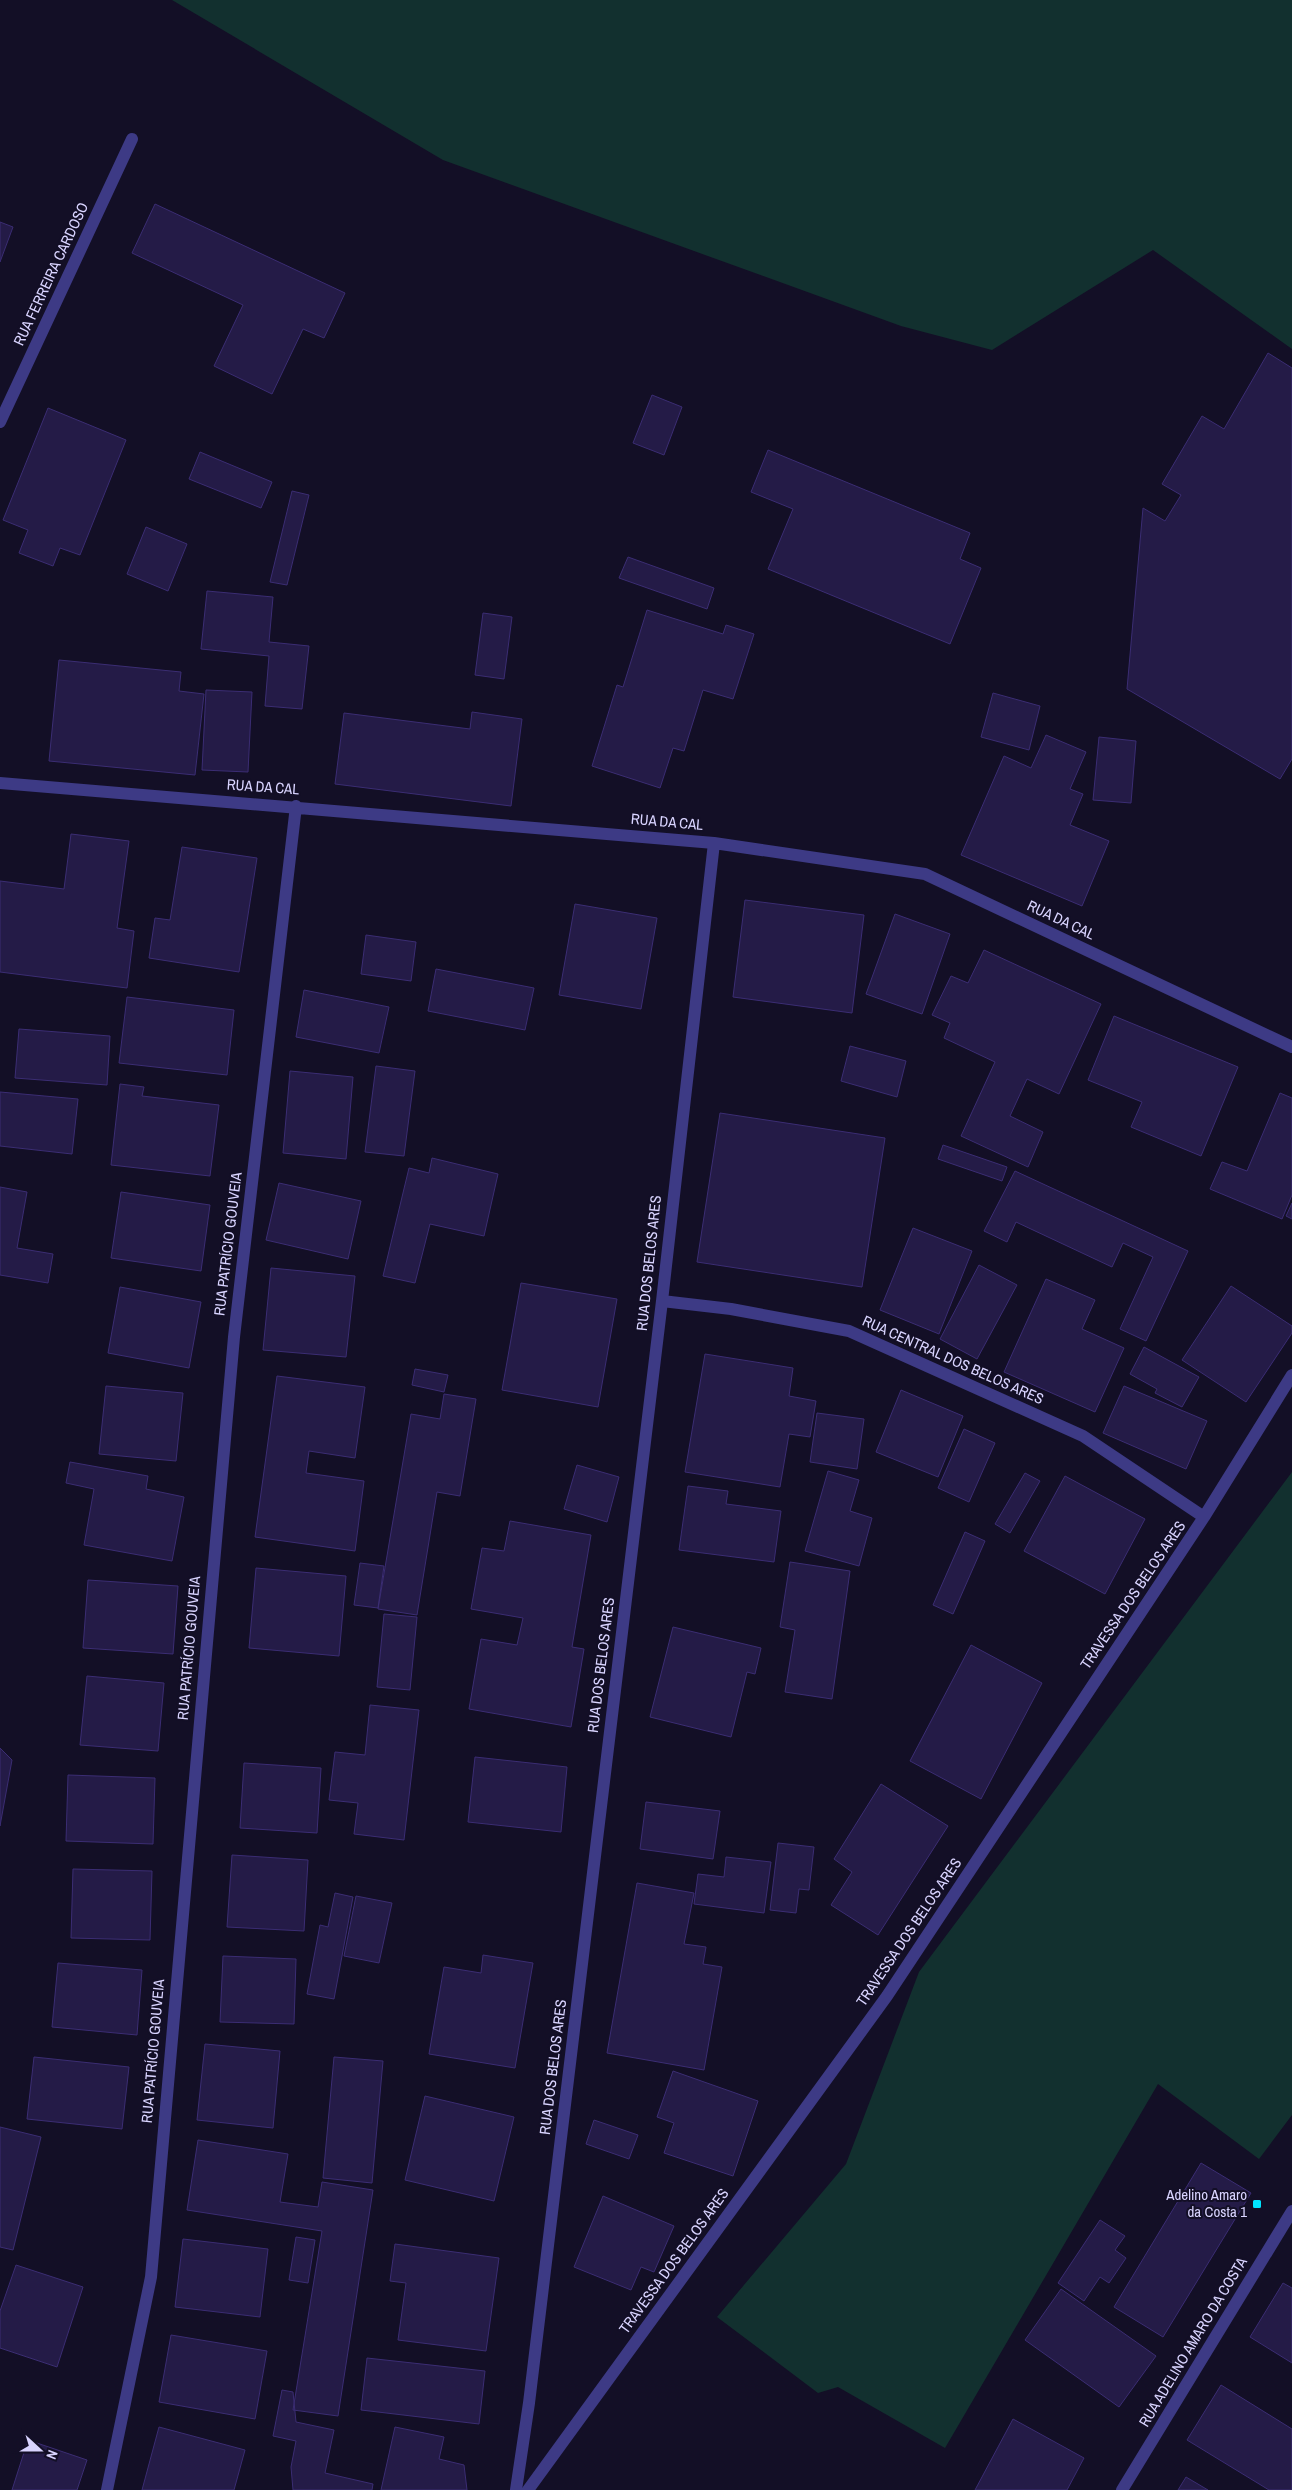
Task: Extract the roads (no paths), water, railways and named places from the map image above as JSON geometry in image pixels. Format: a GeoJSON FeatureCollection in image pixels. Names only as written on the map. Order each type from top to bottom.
{"type":"FeatureCollection","features":[{"type":"Feature","properties":{"kind":"street","name":"RUA FERREIRA CARDOSO"},"geometry":{"type":"LineString","coordinates":[[0,422],[132,139]]}},
{"type":"Feature","properties":{"kind":"street","name":"RUA DA CAL"},"geometry":{"type":"LineString","coordinates":[[0,783],[296,806],[714,843],[925,874],[1292,1047]]}},
{"type":"Feature","properties":{"kind":"street","name":"RUA PATRÍCIO GOUVEIA"},"geometry":{"type":"LineString","coordinates":[[107,2490],[151,2277],[234,1337],[296,806]]}},
{"type":"Feature","properties":{"kind":"street","name":"RUA DOS BELOS ARES"},"geometry":{"type":"LineString","coordinates":[[516,2490],[529,2403],[662,1301],[714,843]]}},
{"type":"Feature","properties":{"kind":"street","name":"RUA CENTRAL DOS BELOS ARES"},"geometry":{"type":"LineString","coordinates":[[662,1301],[731,1309],[849,1331],[1083,1436],[1204,1517]]}},
{"type":"Feature","properties":{"kind":"street","name":"TRAVESSA DOS BELOS ARES"},"geometry":{"type":"LineString","coordinates":[[528,2490],[887,1996],[1204,1517],[1292,1375]]}},
{"type":"Feature","properties":{"kind":"street","name":"RUA ADELINO AMARO DA COSTA"},"geometry":{"type":"LineString","coordinates":[[1122,2490],[1292,2211]]}},
{"type":"Feature","properties":{"kind":"place","name":"Adelino Amaro da Costa 1"},"geometry":{"type":"Point","coordinates":[1257,2204]}}]}
